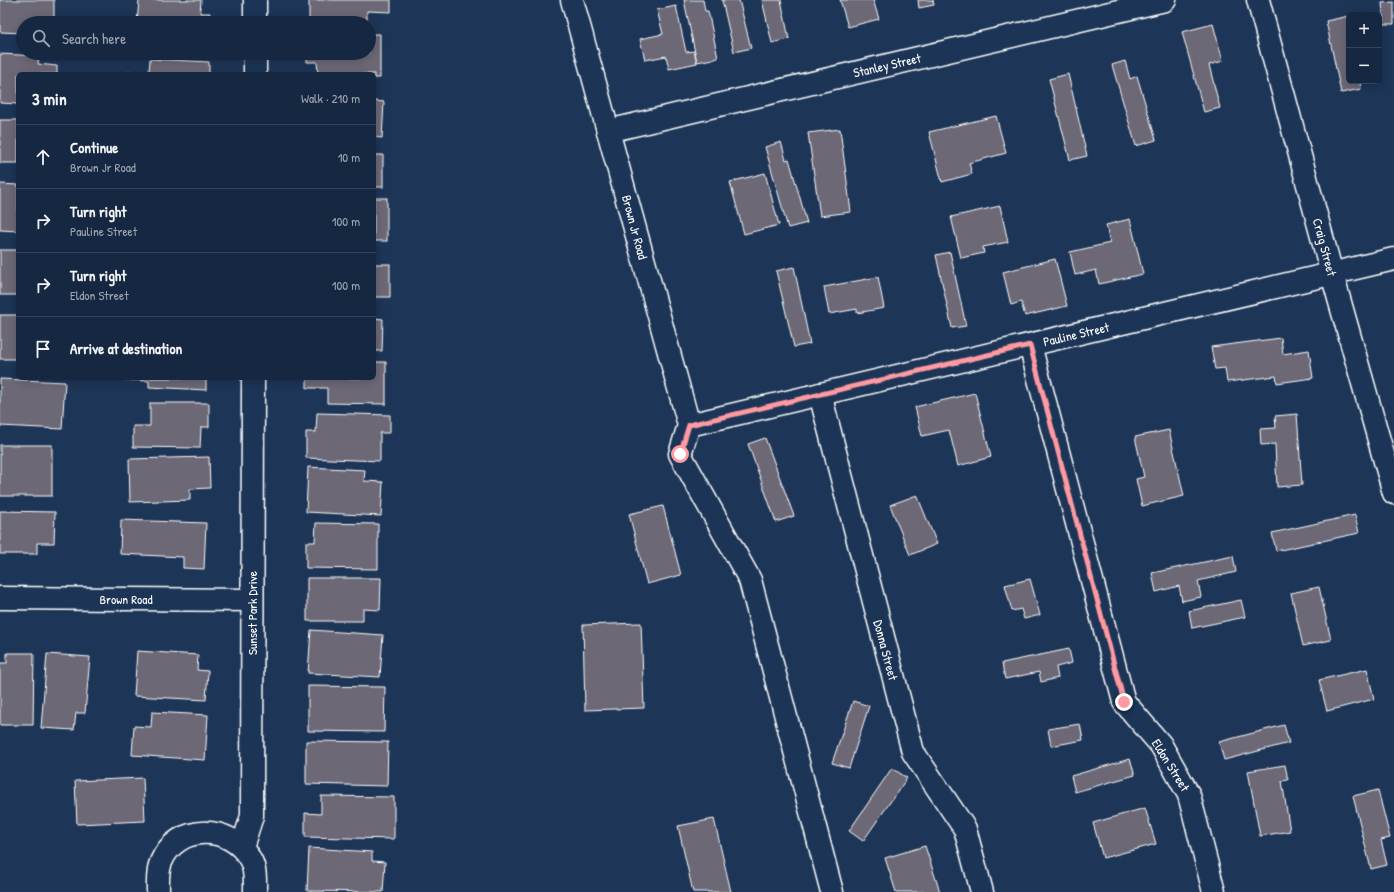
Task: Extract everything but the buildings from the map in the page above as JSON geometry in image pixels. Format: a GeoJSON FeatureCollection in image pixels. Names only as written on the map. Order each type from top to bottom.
{"type":"FeatureCollection","features":[{"type":"Feature","properties":{"kind":"street"},"geometry":{"type":"LineString","coordinates":[[255,0],[255,16]]}},
{"type":"Feature","properties":{"kind":"street","name":"Brown Jr Road"},"geometry":{"type":"LineString","coordinates":[[572,0],[689,425]]}},
{"type":"Feature","properties":{"kind":"street","name":"Stanley Street"},"geometry":{"type":"LineString","coordinates":[[608,131],[1165,0]]}},
{"type":"Feature","properties":{"kind":"street","name":"Craig Street"},"geometry":{"type":"LineString","coordinates":[[1258,0],[1332,274],[1394,493]]}},
{"type":"Feature","properties":{"kind":"street"},"geometry":{"type":"LineString","coordinates":[[255,60],[255,72]]}},
{"type":"Feature","properties":{"kind":"street","name":"Pauline Street"},"geometry":{"type":"LineString","coordinates":[[689,425],[1394,259]]}},
{"type":"Feature","properties":{"kind":"street","name":"Eldon Street"},"geometry":{"type":"LineString","coordinates":[[1030,345],[1124,702],[1161,745],[1190,795],[1214,892]]}},
{"type":"Feature","properties":{"kind":"street","name":"Sunset Park Drive"},"geometry":{"type":"LineString","coordinates":[[242,847],[252,816],[254,380]]}},
{"type":"Feature","properties":{"kind":"street","name":"Donna Street"},"geometry":{"type":"LineString","coordinates":[[820,394],[913,752],[965,829],[982,892]]}},
{"type":"Feature","properties":{"kind":"street"},"geometry":{"type":"LineString","coordinates":[[689,425],[680,454],[750,580],[832,892]]}},
{"type":"Feature","properties":{"kind":"street","name":"Brown Road"},"geometry":{"type":"LineString","coordinates":[[0,598],[252,600]]}},
{"type":"Feature","properties":{"kind":"street"},"geometry":{"type":"LineString","coordinates":[[158,892],[158,876],[162,861],[170,848],[183,838],[198,833],[214,832],[229,838],[242,847],[251,860],[256,876],[255,892]]}},
{"type":"Feature","properties":{"kind":"route"},"geometry":{"type":"LineString","coordinates":[[680,454],[689,425],[1030,345],[1124,702]]}}]}
